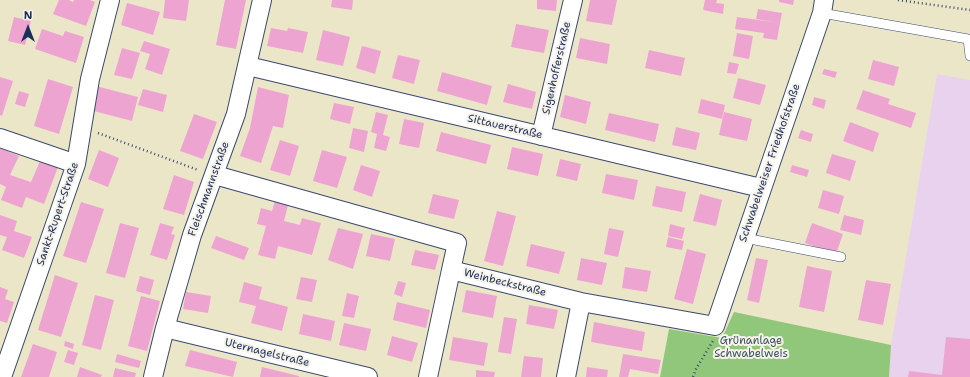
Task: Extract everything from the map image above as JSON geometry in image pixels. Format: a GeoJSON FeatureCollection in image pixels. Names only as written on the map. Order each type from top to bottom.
{"type":"FeatureCollection","features":[{"type":"Feature","properties":{"kind":"street","name":"Sankt-Rupert-Straße"},"geometry":{"type":"LineString","coordinates":[[2,377],[76,164],[90,79],[110,0]]}},
{"type":"Feature","properties":{"kind":"street","name":"Fleischmannstraße"},"geometry":{"type":"LineString","coordinates":[[153,377],[165,328],[192,235],[236,114],[262,0]]}},
{"type":"Feature","properties":{"kind":"street","name":"Sigenhofferstraße"},"geometry":{"type":"LineString","coordinates":[[541,136],[573,0]]}},
{"type":"Feature","properties":{"kind":"street","name":"Schwabelweiser Friedhofstraße"},"geometry":{"type":"LineString","coordinates":[[715,326],[823,6]]}},
{"type":"Feature","properties":{"kind":"street","name":"Sittauerstraße"},"geometry":{"type":"LineString","coordinates":[[248,66],[761,188]]}},
{"type":"Feature","properties":{"kind":"street"},"geometry":{"type":"LineString","coordinates":[[0,138],[76,164]]}},
{"type":"Feature","properties":{"kind":"street","name":"Weinbeckstraße"},"geometry":{"type":"LineString","coordinates":[[215,175],[457,243],[451,270],[581,302],[715,326]]}},
{"type":"Feature","properties":{"kind":"street"},"geometry":{"type":"LineString","coordinates":[[428,377],[451,270]]}},
{"type":"Feature","properties":{"kind":"street"},"geometry":{"type":"LineString","coordinates":[[566,377],[581,302]]}},
{"type":"Feature","properties":{"kind":"street","name":"Uternagelstraße"},"geometry":{"type":"LineString","coordinates":[[165,328],[368,377]]}},
{"type":"Feature","properties":{"kind":"lane"},"geometry":{"type":"LineString","coordinates":[[823,6],[968,39],[970,56]]}},
{"type":"Feature","properties":{"kind":"lane"},"geometry":{"type":"LineString","coordinates":[[745,238],[841,257]]}},
{"type":"Feature","properties":{"kind":"path"},"geometry":{"type":"LineString","coordinates":[[898,0],[970,10]]}},
{"type":"Feature","properties":{"kind":"path"},"geometry":{"type":"LineString","coordinates":[[82,128],[215,175]]}},
{"type":"Feature","properties":{"kind":"path"},"geometry":{"type":"LineString","coordinates":[[692,377],[713,340],[715,326]]}},
{"type":"Feature","properties":{"kind":"shaded area"},"geometry":{"type":"Polygon","coordinates":[[[937,74],[970,80],[970,377],[889,377],[891,345],[937,74]]]}},
{"type":"Feature","properties":{"kind":"green space","name":"Grünanlage Schwabelweis"},"geometry":{"type":"Polygon","coordinates":[[[734,312],[891,345],[889,377],[660,377],[669,329],[722,338],[734,312]]]}},
{"type":"Feature","properties":{"kind":"building"},"geometry":{"type":"Polygon","coordinates":[[[59,0],[69,0],[73,2],[74,0],[90,0],[95,2],[86,26],[53,14],[59,0]]]}},
{"type":"Feature","properties":{"kind":"building"},"geometry":{"type":"Polygon","coordinates":[[[165,0],[189,0],[186,21],[163,18],[165,0]]]}},
{"type":"Feature","properties":{"kind":"building"},"geometry":{"type":"Polygon","coordinates":[[[225,0],[246,0],[236,49],[216,45],[225,0]]]}},
{"type":"Feature","properties":{"kind":"building"},"geometry":{"type":"Polygon","coordinates":[[[332,0],[353,0],[352,10],[331,7],[332,0]]]}},
{"type":"Feature","properties":{"kind":"building"},"geometry":{"type":"Polygon","coordinates":[[[537,0],[557,0],[556,11],[537,9],[537,0]]]}},
{"type":"Feature","properties":{"kind":"building"},"geometry":{"type":"Polygon","coordinates":[[[590,0],[617,0],[612,25],[586,21],[590,0]]]}},
{"type":"Feature","properties":{"kind":"building"},"geometry":{"type":"Polygon","coordinates":[[[705,0],[717,0],[716,3],[724,4],[723,14],[703,10],[705,0]]]}},
{"type":"Feature","properties":{"kind":"building"},"geometry":{"type":"Polygon","coordinates":[[[779,0],[794,0],[793,5],[779,2],[779,0]]]}},
{"type":"Feature","properties":{"kind":"building"},"geometry":{"type":"Polygon","coordinates":[[[127,3],[160,12],[153,35],[121,25],[127,3]]]}},
{"type":"Feature","properties":{"kind":"building"},"geometry":{"type":"Polygon","coordinates":[[[758,9],[782,13],[780,23],[756,19],[758,9]]]}},
{"type":"Feature","properties":{"kind":"building"},"geometry":{"type":"Polygon","coordinates":[[[14,17],[31,21],[25,45],[8,41],[14,17]]]}},
{"type":"Feature","properties":{"kind":"building"},"geometry":{"type":"Polygon","coordinates":[[[737,17],[780,23],[777,40],[763,38],[764,33],[735,29],[737,17]]]}},
{"type":"Feature","properties":{"kind":"building"},"geometry":{"type":"Polygon","coordinates":[[[516,24],[549,30],[544,53],[511,47],[516,24]]]}},
{"type":"Feature","properties":{"kind":"building"},"geometry":{"type":"Polygon","coordinates":[[[271,28],[287,31],[288,28],[308,32],[303,53],[267,46],[271,28]]]}},
{"type":"Feature","properties":{"kind":"building"},"geometry":{"type":"Polygon","coordinates":[[[42,29],[63,36],[65,31],[84,37],[76,63],[35,49],[42,29]]]}},
{"type":"Feature","properties":{"kind":"building"},"geometry":{"type":"Polygon","coordinates":[[[323,30],[350,37],[343,66],[316,60],[323,30]]]}},
{"type":"Feature","properties":{"kind":"building"},"geometry":{"type":"Polygon","coordinates":[[[737,33],[753,36],[749,59],[733,56],[737,33]]]}},
{"type":"Feature","properties":{"kind":"building"},"geometry":{"type":"Polygon","coordinates":[[[580,38],[610,44],[607,64],[576,58],[580,38]]]}},
{"type":"Feature","properties":{"kind":"building"},"geometry":{"type":"Polygon","coordinates":[[[144,41],[170,49],[162,75],[145,69],[150,54],[140,51],[144,41]]]}},
{"type":"Feature","properties":{"kind":"building"},"geometry":{"type":"Polygon","coordinates":[[[362,46],[381,51],[375,74],[356,68],[362,46]]]}},
{"type":"Feature","properties":{"kind":"building"},"geometry":{"type":"Polygon","coordinates":[[[122,48],[140,53],[132,79],[114,75],[122,48]]]}},
{"type":"Feature","properties":{"kind":"building"},"geometry":{"type":"Polygon","coordinates":[[[649,50],[685,58],[681,76],[645,68],[649,50]]]}},
{"type":"Feature","properties":{"kind":"building"},"geometry":{"type":"Polygon","coordinates":[[[398,55],[420,60],[414,84],[392,78],[398,55]]]}},
{"type":"Feature","properties":{"kind":"building"},"geometry":{"type":"Polygon","coordinates":[[[873,60],[899,67],[894,86],[868,79],[873,60]]]}},
{"type":"Feature","properties":{"kind":"building"},"geometry":{"type":"Polygon","coordinates":[[[729,62],[739,64],[736,74],[727,73],[729,62]]]}},
{"type":"Feature","properties":{"kind":"building"},"geometry":{"type":"Polygon","coordinates":[[[824,69],[837,72],[835,78],[822,74],[824,69]]]}},
{"type":"Feature","properties":{"kind":"building"},"geometry":{"type":"Polygon","coordinates":[[[442,72],[492,86],[487,105],[437,91],[442,72]]]}},
{"type":"Feature","properties":{"kind":"building"},"geometry":{"type":"Polygon","coordinates":[[[0,77],[13,81],[2,116],[0,115],[0,77]]]}},
{"type":"Feature","properties":{"kind":"building"},"geometry":{"type":"Polygon","coordinates":[[[738,78],[766,85],[760,105],[733,98],[738,78]]]}},
{"type":"Feature","properties":{"kind":"building"},"geometry":{"type":"Polygon","coordinates":[[[48,79],[73,87],[59,134],[34,126],[48,79]]]}},
{"type":"Feature","properties":{"kind":"building"},"geometry":{"type":"Polygon","coordinates":[[[508,84],[536,92],[532,109],[503,102],[508,84]]]}},
{"type":"Feature","properties":{"kind":"building"},"geometry":{"type":"Polygon","coordinates":[[[96,86],[138,97],[132,121],[90,110],[96,86]]]}},
{"type":"Feature","properties":{"kind":"building"},"geometry":{"type":"Polygon","coordinates":[[[258,87],[289,95],[283,128],[273,126],[261,163],[240,156],[250,128],[258,87]]]}},
{"type":"Feature","properties":{"kind":"building"},"geometry":{"type":"Polygon","coordinates":[[[143,89],[167,95],[163,112],[138,105],[143,89]]]}},
{"type":"Feature","properties":{"kind":"building"},"geometry":{"type":"Polygon","coordinates":[[[863,90],[890,99],[888,104],[916,113],[911,128],[856,109],[863,90]]]}},
{"type":"Feature","properties":{"kind":"building"},"geometry":{"type":"Polygon","coordinates":[[[19,91],[29,94],[25,107],[15,104],[19,91]]]}},
{"type":"Feature","properties":{"kind":"building"},"geometry":{"type":"Polygon","coordinates":[[[565,95],[591,102],[586,124],[560,117],[565,95]]]}},
{"type":"Feature","properties":{"kind":"building"},"geometry":{"type":"Polygon","coordinates":[[[814,97],[826,100],[824,109],[812,105],[814,97]]]}},
{"type":"Feature","properties":{"kind":"building"},"geometry":{"type":"Polygon","coordinates":[[[701,99],[725,105],[722,119],[698,113],[701,99]]]}},
{"type":"Feature","properties":{"kind":"building"},"geometry":{"type":"Polygon","coordinates":[[[334,103],[354,107],[350,124],[330,119],[334,103]]]}},
{"type":"Feature","properties":{"kind":"building"},"geometry":{"type":"Polygon","coordinates":[[[376,112],[388,115],[383,135],[390,137],[386,151],[374,148],[377,134],[371,132],[376,112]]]}},
{"type":"Feature","properties":{"kind":"building"},"geometry":{"type":"Polygon","coordinates":[[[724,112],[752,119],[747,141],[719,135],[724,112]]]}},
{"type":"Feature","properties":{"kind":"building"},"geometry":{"type":"Polygon","coordinates":[[[609,113],[659,124],[655,142],[605,130],[609,113]]]}},
{"type":"Feature","properties":{"kind":"building"},"geometry":{"type":"Polygon","coordinates":[[[194,114],[217,122],[203,159],[180,151],[194,114]]]}},
{"type":"Feature","properties":{"kind":"building"},"geometry":{"type":"Polygon","coordinates":[[[404,119],[424,123],[419,148],[399,144],[404,119]]]}},
{"type":"Feature","properties":{"kind":"building"},"geometry":{"type":"Polygon","coordinates":[[[850,122],[879,133],[873,152],[843,141],[850,122]]]}},
{"type":"Feature","properties":{"kind":"building"},"geometry":{"type":"Polygon","coordinates":[[[676,127],[700,133],[696,150],[672,145],[676,127]]]}},
{"type":"Feature","properties":{"kind":"building"},"geometry":{"type":"Polygon","coordinates":[[[353,128],[368,131],[364,152],[349,148],[353,128]]]}},
{"type":"Feature","properties":{"kind":"building"},"geometry":{"type":"Polygon","coordinates":[[[801,130],[813,134],[811,142],[798,138],[801,130]]]}},
{"type":"Feature","properties":{"kind":"building"},"geometry":{"type":"Polygon","coordinates":[[[441,132],[491,145],[486,164],[436,151],[441,132]]]}},
{"type":"Feature","properties":{"kind":"building"},"geometry":{"type":"Polygon","coordinates":[[[280,140],[299,146],[290,176],[270,170],[280,140]]]}},
{"type":"Feature","properties":{"kind":"building"},"geometry":{"type":"Polygon","coordinates":[[[512,147],[543,154],[538,176],[507,169],[512,147]]]}},
{"type":"Feature","properties":{"kind":"building"},"geometry":{"type":"Polygon","coordinates":[[[0,148],[19,156],[10,175],[31,182],[40,161],[58,167],[44,204],[26,197],[22,208],[1,200],[6,187],[0,184],[0,148]]]}},
{"type":"Feature","properties":{"kind":"building"},"geometry":{"type":"Polygon","coordinates":[[[99,150],[119,158],[108,187],[88,179],[99,150]]]}},
{"type":"Feature","properties":{"kind":"building"},"geometry":{"type":"Polygon","coordinates":[[[322,150],[347,157],[337,188],[313,181],[322,150]]]}},
{"type":"Feature","properties":{"kind":"building"},"geometry":{"type":"Polygon","coordinates":[[[832,154],[856,161],[850,181],[826,173],[832,154]]]}},
{"type":"Feature","properties":{"kind":"building"},"geometry":{"type":"Polygon","coordinates":[[[560,159],[581,164],[577,181],[556,176],[560,159]]]}},
{"type":"Feature","properties":{"kind":"building"},"geometry":{"type":"Polygon","coordinates":[[[361,165],[380,171],[372,197],[353,190],[361,165]]]}},
{"type":"Feature","properties":{"kind":"building"},"geometry":{"type":"Polygon","coordinates":[[[792,165],[809,170],[807,177],[790,172],[792,165]]]}},
{"type":"Feature","properties":{"kind":"building"},"geometry":{"type":"Polygon","coordinates":[[[606,174],[638,180],[634,200],[602,193],[606,174]]]}},
{"type":"Feature","properties":{"kind":"building"},"geometry":{"type":"Polygon","coordinates":[[[174,175],[194,182],[184,215],[163,209],[174,175]]]}},
{"type":"Feature","properties":{"kind":"building"},"geometry":{"type":"Polygon","coordinates":[[[656,186],[686,192],[682,212],[652,206],[656,186]]]}},
{"type":"Feature","properties":{"kind":"building"},"geometry":{"type":"Polygon","coordinates":[[[823,190],[844,196],[839,214],[818,208],[823,190]]]}},
{"type":"Feature","properties":{"kind":"building"},"geometry":{"type":"Polygon","coordinates":[[[433,194],[459,200],[454,219],[428,213],[433,194]]]}},
{"type":"Feature","properties":{"kind":"building"},"geometry":{"type":"Polygon","coordinates":[[[700,194],[722,200],[716,226],[693,221],[700,194]]]}},
{"type":"Feature","properties":{"kind":"building"},"geometry":{"type":"Polygon","coordinates":[[[275,201],[288,205],[284,221],[300,225],[302,218],[321,223],[312,255],[278,246],[275,259],[258,255],[266,226],[257,224],[261,208],[272,211],[275,201]]]}},
{"type":"Feature","properties":{"kind":"building"},"geometry":{"type":"Polygon","coordinates":[[[81,202],[104,209],[86,263],[63,256],[81,202]]]}},
{"type":"Feature","properties":{"kind":"building"},"geometry":{"type":"Polygon","coordinates":[[[497,211],[516,216],[503,266],[484,261],[497,211]]]}},
{"type":"Feature","properties":{"kind":"building"},"geometry":{"type":"Polygon","coordinates":[[[0,215],[17,221],[14,231],[32,237],[24,258],[2,250],[7,237],[0,235],[0,215]]]}},
{"type":"Feature","properties":{"kind":"building"},"geometry":{"type":"Polygon","coordinates":[[[844,215],[864,220],[861,235],[840,230],[844,215]]]}},
{"type":"Feature","properties":{"kind":"building"},"geometry":{"type":"Polygon","coordinates":[[[120,223],[139,228],[125,278],[106,273],[120,223]]]}},
{"type":"Feature","properties":{"kind":"building"},"geometry":{"type":"Polygon","coordinates":[[[160,223],[174,227],[171,234],[175,235],[167,260],[150,255],[160,223]]]}},
{"type":"Feature","properties":{"kind":"building"},"geometry":{"type":"Polygon","coordinates":[[[812,223],[843,234],[836,254],[805,243],[812,223]]]}},
{"type":"Feature","properties":{"kind":"building"},"geometry":{"type":"Polygon","coordinates":[[[670,224],[685,228],[682,239],[668,236],[670,224]]]}},
{"type":"Feature","properties":{"kind":"building"},"geometry":{"type":"Polygon","coordinates":[[[338,228],[363,234],[353,269],[328,260],[338,228]]]}},
{"type":"Feature","properties":{"kind":"building"},"geometry":{"type":"Polygon","coordinates":[[[609,228],[624,231],[618,257],[604,254],[609,228]]]}},
{"type":"Feature","properties":{"kind":"building"},"geometry":{"type":"Polygon","coordinates":[[[371,234],[395,239],[390,261],[366,256],[371,234]]]}},
{"type":"Feature","properties":{"kind":"building"},"geometry":{"type":"Polygon","coordinates":[[[216,236],[249,248],[244,260],[211,248],[216,236]]]}},
{"type":"Feature","properties":{"kind":"building"},"geometry":{"type":"Polygon","coordinates":[[[668,237],[684,241],[682,250],[666,247],[668,237]]]}},
{"type":"Feature","properties":{"kind":"building"},"geometry":{"type":"Polygon","coordinates":[[[531,244],[565,252],[559,274],[526,266],[531,244]]]}},
{"type":"Feature","properties":{"kind":"building"},"geometry":{"type":"Polygon","coordinates":[[[687,249],[706,254],[693,304],[674,299],[687,249]]]}},
{"type":"Feature","properties":{"kind":"building"},"geometry":{"type":"Polygon","coordinates":[[[415,250],[439,255],[435,270],[411,265],[415,250]]]}},
{"type":"Feature","properties":{"kind":"building"},"geometry":{"type":"Polygon","coordinates":[[[581,258],[607,263],[602,285],[577,280],[581,258]]]}},
{"type":"Feature","properties":{"kind":"building"},"geometry":{"type":"Polygon","coordinates":[[[756,258],[768,260],[759,303],[747,300],[756,258]]]}},
{"type":"Feature","properties":{"kind":"building"},"geometry":{"type":"Polygon","coordinates":[[[807,266],[832,271],[824,312],[799,307],[807,266]]]}},
{"type":"Feature","properties":{"kind":"building"},"geometry":{"type":"Polygon","coordinates":[[[625,267],[651,271],[647,292],[622,288],[625,267]]]}},
{"type":"Feature","properties":{"kind":"building"},"geometry":{"type":"Polygon","coordinates":[[[55,275],[78,283],[61,337],[38,330],[55,275]]]}},
{"type":"Feature","properties":{"kind":"building"},"geometry":{"type":"Polygon","coordinates":[[[140,276],[154,280],[150,295],[136,291],[140,276]]]}},
{"type":"Feature","properties":{"kind":"building"},"geometry":{"type":"Polygon","coordinates":[[[301,277],[317,280],[312,302],[296,299],[301,277]]]}},
{"type":"Feature","properties":{"kind":"building"},"geometry":{"type":"Polygon","coordinates":[[[866,280],[891,284],[883,325],[858,320],[866,280]]]}},
{"type":"Feature","properties":{"kind":"building"},"geometry":{"type":"Polygon","coordinates":[[[398,281],[406,283],[402,297],[394,294],[398,281]]]}},
{"type":"Feature","properties":{"kind":"building"},"geometry":{"type":"Polygon","coordinates":[[[244,282],[262,287],[259,299],[288,307],[282,331],[251,323],[256,306],[239,302],[244,282]]]}},
{"type":"Feature","properties":{"kind":"building"},"geometry":{"type":"Polygon","coordinates":[[[0,287],[8,290],[5,299],[14,302],[7,323],[0,321],[0,287]]]}},
{"type":"Feature","properties":{"kind":"building"},"geometry":{"type":"Polygon","coordinates":[[[466,290],[497,296],[493,318],[462,312],[466,290]]]}},
{"type":"Feature","properties":{"kind":"building"},"geometry":{"type":"Polygon","coordinates":[[[186,292],[211,296],[208,313],[183,309],[186,292]]]}},
{"type":"Feature","properties":{"kind":"building"},"geometry":{"type":"Polygon","coordinates":[[[347,293],[359,296],[354,318],[342,316],[347,293]]]}},
{"type":"Feature","properties":{"kind":"building"},"geometry":{"type":"Polygon","coordinates":[[[95,295],[114,300],[101,350],[82,345],[95,295]]]}},
{"type":"Feature","properties":{"kind":"building"},"geometry":{"type":"Polygon","coordinates":[[[141,296],[160,301],[147,351],[128,346],[141,296]]]}},
{"type":"Feature","properties":{"kind":"building"},"geometry":{"type":"Polygon","coordinates":[[[397,302],[430,310],[426,328],[393,320],[397,302]]]}},
{"type":"Feature","properties":{"kind":"building"},"geometry":{"type":"Polygon","coordinates":[[[529,305],[558,310],[554,329],[526,324],[529,305]]]}},
{"type":"Feature","properties":{"kind":"building"},"geometry":{"type":"Polygon","coordinates":[[[303,314],[335,321],[331,341],[299,334],[303,314]]]}},
{"type":"Feature","properties":{"kind":"building"},"geometry":{"type":"Polygon","coordinates":[[[504,317],[517,319],[511,354],[498,352],[504,317]]]}},
{"type":"Feature","properties":{"kind":"building"},"geometry":{"type":"Polygon","coordinates":[[[594,322],[645,332],[642,351],[591,342],[594,322]]]}},
{"type":"Feature","properties":{"kind":"building"},"geometry":{"type":"Polygon","coordinates":[[[344,323],[371,329],[366,351],[339,345],[344,323]]]}},
{"type":"Feature","properties":{"kind":"building"},"geometry":{"type":"Polygon","coordinates":[[[392,336],[418,343],[412,362],[387,355],[392,336]]]}},
{"type":"Feature","properties":{"kind":"building"},"geometry":{"type":"Polygon","coordinates":[[[453,337],[488,343],[484,366],[449,360],[453,337]]]}},
{"type":"Feature","properties":{"kind":"building"},"geometry":{"type":"Polygon","coordinates":[[[946,337],[970,339],[970,377],[908,377],[909,371],[942,375],[946,337]]]}},
{"type":"Feature","properties":{"kind":"building"},"geometry":{"type":"Polygon","coordinates":[[[65,341],[74,344],[73,349],[64,346],[65,341]]]}},
{"type":"Feature","properties":{"kind":"building"},"geometry":{"type":"Polygon","coordinates":[[[33,344],[57,352],[49,377],[21,377],[33,344]]]}},
{"type":"Feature","properties":{"kind":"building"},"geometry":{"type":"Polygon","coordinates":[[[68,350],[78,353],[74,365],[64,362],[68,350]]]}},
{"type":"Feature","properties":{"kind":"building"},"geometry":{"type":"Polygon","coordinates":[[[190,350],[237,362],[233,377],[185,366],[190,350]]]}},
{"type":"Feature","properties":{"kind":"building"},"geometry":{"type":"Polygon","coordinates":[[[117,354],[141,361],[139,368],[115,362],[117,354]]]}},
{"type":"Feature","properties":{"kind":"building"},"geometry":{"type":"Polygon","coordinates":[[[623,354],[661,360],[658,374],[630,369],[628,377],[619,377],[623,354]]]}},
{"type":"Feature","properties":{"kind":"building"},"geometry":{"type":"Polygon","coordinates":[[[524,356],[543,358],[541,377],[521,377],[524,356]]]}},
{"type":"Feature","properties":{"kind":"building"},"geometry":{"type":"Polygon","coordinates":[[[80,367],[102,375],[101,377],[77,377],[80,367]]]}},
{"type":"Feature","properties":{"kind":"building"},"geometry":{"type":"Polygon","coordinates":[[[262,367],[299,376],[299,377],[260,377],[262,367]]]}},
{"type":"Feature","properties":{"kind":"building"},"geometry":{"type":"Polygon","coordinates":[[[587,367],[608,370],[607,377],[586,377],[587,367]]]}},
{"type":"Feature","properties":{"kind":"building"},"geometry":{"type":"Polygon","coordinates":[[[115,368],[136,373],[135,377],[113,377],[115,368]]]}},
{"type":"Feature","properties":{"kind":"building"},"geometry":{"type":"Polygon","coordinates":[[[476,370],[495,372],[494,377],[476,377],[476,370]]]}}]}
